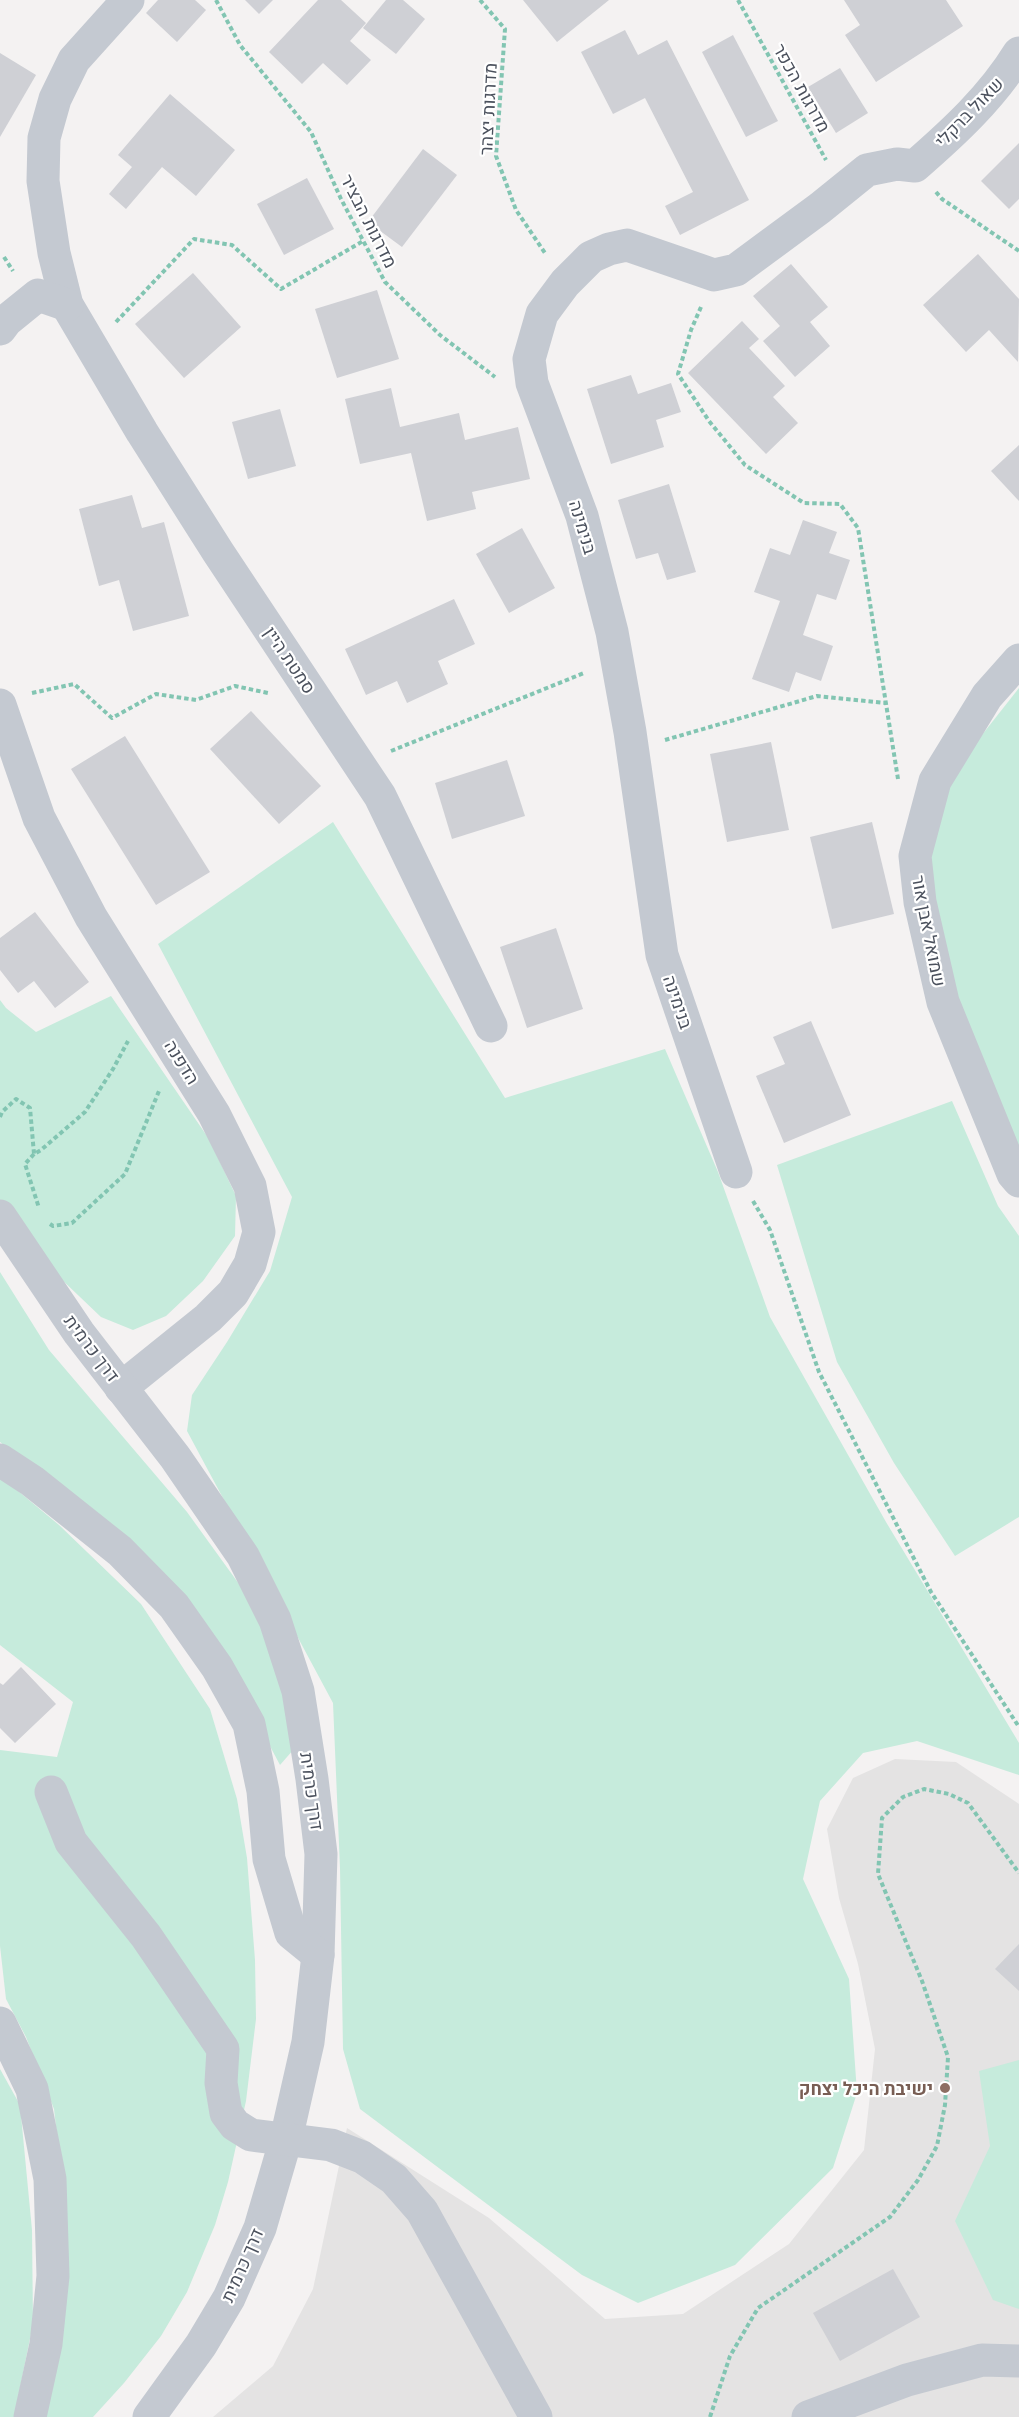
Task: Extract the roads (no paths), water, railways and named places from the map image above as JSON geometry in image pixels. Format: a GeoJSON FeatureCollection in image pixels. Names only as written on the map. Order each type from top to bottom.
{"type":"FeatureCollection","features":[{"type":"Feature","properties":{"kind":"street","name":"סמטת היין"},"geometry":{"type":"LineString","coordinates":[[128,0],[74,60],[55,99],[44,138],[43,182],[54,253],[71,312],[212,542],[380,796],[490,1026]]}},
{"type":"Feature","properties":{"kind":"street","name":"שאול ברקלי"},"geometry":{"type":"LineString","coordinates":[[714,275],[736,270],[867,170],[897,164],[915,165],[950,136],[983,102],[1019,53]]}},
{"type":"Feature","properties":{"kind":"street","name":"בנימינה"},"geometry":{"type":"LineString","coordinates":[[714,275],[627,245],[609,249],[591,257],[565,283],[542,314],[529,359],[532,383],[582,516],[618,660],[662,955],[736,1172]]}},
{"type":"Feature","properties":{"kind":"street"},"geometry":{"type":"LineString","coordinates":[[0,329],[6,321],[38,296],[71,312]]}},
{"type":"Feature","properties":{"kind":"street","name":"שמואל אבן אור"},"geometry":{"type":"LineString","coordinates":[[1019,660],[987,696],[934,781],[915,856],[920,903],[943,1002],[1013,1174],[1019,1181]]}},
{"type":"Feature","properties":{"kind":"street","name":"הדפנה"},"geometry":{"type":"LineString","coordinates":[[10,700],[39,818],[91,917],[214,1114],[250,1186],[259,1232],[250,1264],[233,1293],[208,1318],[121,1388]]}},
{"type":"Feature","properties":{"kind":"street","name":"דרך כרמית"},"geometry":{"type":"LineString","coordinates":[[0,1216],[79,1334],[175,1457],[243,1556],[275,1620],[298,1691],[312,1779],[321,1854],[318,1955],[308,2042],[286,2139],[260,2228],[229,2298],[201,2345],[148,2417]]}},
{"type":"Feature","properties":{"kind":"street"},"geometry":{"type":"LineString","coordinates":[[0,1460],[32,1481],[120,1551],[174,1606],[217,1666],[249,1724],[263,1791],[268,1859],[291,1933],[318,1955]]}},
{"type":"Feature","properties":{"kind":"street"},"geometry":{"type":"LineString","coordinates":[[51,1792],[71,1842],[146,1936],[223,2049],[220,2083],[226,2113],[235,2125],[251,2135],[332,2145],[362,2157],[394,2179],[422,2211],[537,2417]]}},
{"type":"Feature","properties":{"kind":"street"},"geometry":{"type":"LineString","coordinates":[[0,2023],[32,2090],[50,2180],[53,2276],[46,2344],[30,2417]]}},
{"type":"Feature","properties":{"kind":"street"},"geometry":{"type":"LineString","coordinates":[[808,2417],[907,2380],[982,2360],[1019,2361]]}},
{"type":"Feature","properties":{"kind":"place","name":"ישיבת היכל יצחק"},"geometry":{"type":"Point","coordinates":[945,2088]}}]}
